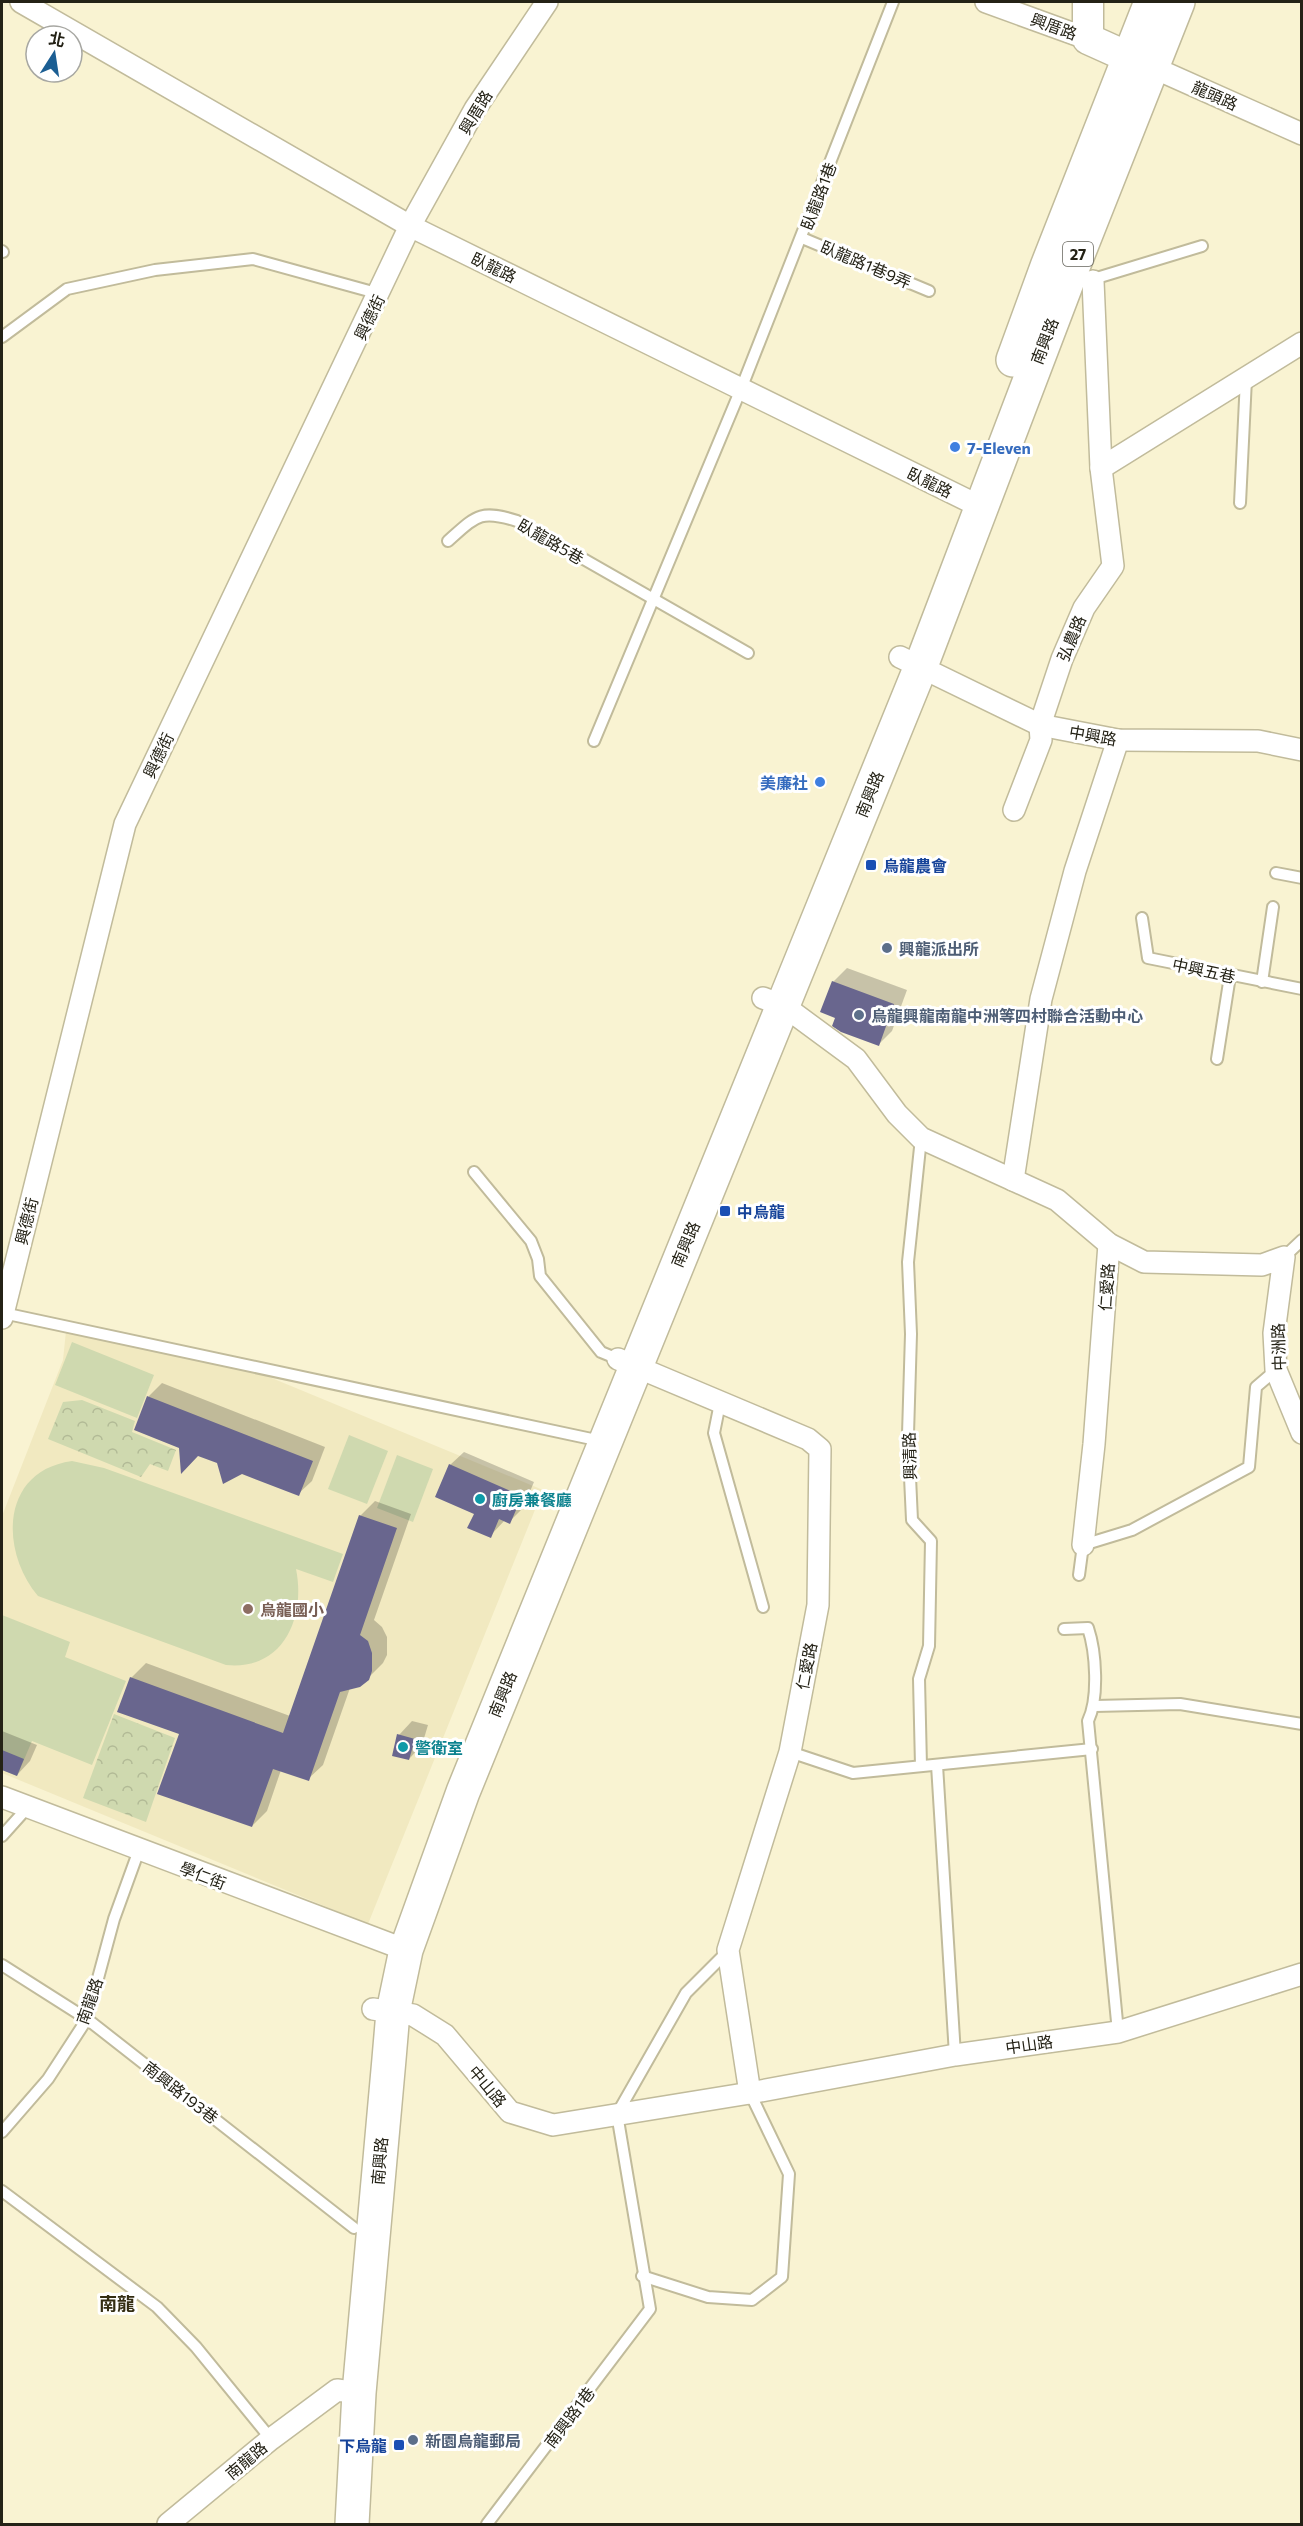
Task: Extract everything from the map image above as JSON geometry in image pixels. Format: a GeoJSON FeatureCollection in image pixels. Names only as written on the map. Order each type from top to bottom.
{"type":"FeatureCollection","features":[{"type":"Feature","properties":{"kind":"main road","name":"南興路"},"geometry":{"type":"LineString","coordinates":[[341,2524],[354,2228],[383,2011],[395,1946],[463,1792],[626,1363],[911,661],[972,503],[1071,272],[1140,62],[1151,2]]}},
{"type":"Feature","properties":{"kind":"main road","name":"南興路"},"geometry":{"type":"LineString","coordinates":[[1140,62],[1178,2]]}},
{"type":"Feature","properties":{"kind":"main road","name":"南興路"},"geometry":{"type":"LineString","coordinates":[[348,2391],[383,2011]]}},
{"type":"Feature","properties":{"kind":"street","name":"臥龍路"},"geometry":{"type":"LineString","coordinates":[[21,2],[410,226],[972,503]]}},
{"type":"Feature","properties":{"kind":"street","name":"興厝路"},"geometry":{"type":"LineString","coordinates":[[410,226],[475,110],[547,2]]}},
{"type":"Feature","properties":{"kind":"street","name":"興厝路"},"geometry":{"type":"LineString","coordinates":[[986,2],[1088,39],[1140,62]]}},
{"type":"Feature","properties":{"kind":"street","name":"興厝路"},"geometry":{"type":"LineString","coordinates":[[1088,2],[1088,39]]}},
{"type":"Feature","properties":{"kind":"street","name":"龍頭路"},"geometry":{"type":"LineString","coordinates":[[1140,62],[1302,134]]}},
{"type":"Feature","properties":{"kind":"street","name":"興德街"},"geometry":{"type":"LineString","coordinates":[[2,1315],[125,824],[380,294],[410,226]]}},
{"type":"Feature","properties":{"kind":"street","name":"弘農路"},"geometry":{"type":"LineString","coordinates":[[1014,810],[1041,740],[1040,725],[1062,659],[1084,608],[1113,566],[1101,468],[1071,272]]}},
{"type":"Feature","properties":{"kind":"street"},"geometry":{"type":"LineString","coordinates":[[1101,468],[1302,343]]}},
{"type":"Feature","properties":{"kind":"street","name":"中興路"},"geometry":{"type":"LineString","coordinates":[[911,661],[1040,725],[1118,740],[1258,741],[1302,750]]}},
{"type":"Feature","properties":{"kind":"street"},"geometry":{"type":"LineString","coordinates":[[1014,1180],[1041,999],[1075,870],[1118,740]]}},
{"type":"Feature","properties":{"kind":"street"},"geometry":{"type":"LineString","coordinates":[[773,1002],[856,1059],[897,1114],[921,1138],[1057,1200],[1109,1245],[1144,1262],[1262,1265],[1284,1257]]}},
{"type":"Feature","properties":{"kind":"street","name":"仁愛路"},"geometry":{"type":"LineString","coordinates":[[1083,1545],[1094,1444],[1109,1245]]}},
{"type":"Feature","properties":{"kind":"street","name":"中洲路"},"geometry":{"type":"LineString","coordinates":[[1284,1257],[1274,1333],[1276,1370],[1301,1429]]}},
{"type":"Feature","properties":{"kind":"street","name":"仁愛路"},"geometry":{"type":"LineString","coordinates":[[626,1363],[808,1439],[820,1449],[818,1605],[790,1752],[728,1950],[750,2093]]}},
{"type":"Feature","properties":{"kind":"street","name":"學仁街"},"geometry":{"type":"LineString","coordinates":[[2,1797],[395,1946]]}},
{"type":"Feature","properties":{"kind":"street","name":"中山路"},"geometry":{"type":"LineString","coordinates":[[383,2011],[413,2015],[446,2035],[510,2112],[553,2125],[750,2093],[955,2055],[1118,2032],[1302,1974]]}},
{"type":"Feature","properties":{"kind":"street","name":"南龍路"},"geometry":{"type":"LineString","coordinates":[[168,2524],[271,2439],[348,2391]]}},
{"type":"Feature","properties":{"kind":"lane","name":"臥龍路1巷"},"geometry":{"type":"LineString","coordinates":[[741,389],[893,2]]}},
{"type":"Feature","properties":{"kind":"lane","name":"臥龍路1巷9弄"},"geometry":{"type":"LineString","coordinates":[[802,238],[929,291]]}},
{"type":"Feature","properties":{"kind":"lane"},"geometry":{"type":"LineString","coordinates":[[1071,272],[1202,246]]}},
{"type":"Feature","properties":{"kind":"lane"},"geometry":{"type":"LineString","coordinates":[[2,337],[67,289],[155,270],[253,259],[380,294]]}},
{"type":"Feature","properties":{"kind":"lane"},"geometry":{"type":"LineString","coordinates":[[1240,503],[1245,379]]}},
{"type":"Feature","properties":{"kind":"lane"},"geometry":{"type":"LineString","coordinates":[[594,741],[741,389]]}},
{"type":"Feature","properties":{"kind":"lane","name":"臥龍路5巷"},"geometry":{"type":"LineString","coordinates":[[448,541],[472,520],[493,513],[517,521],[748,654]]}},
{"type":"Feature","properties":{"kind":"lane"},"geometry":{"type":"LineString","coordinates":[[1276,873],[1302,878]]}},
{"type":"Feature","properties":{"kind":"lane"},"geometry":{"type":"LineString","coordinates":[[1262,982],[1273,907]]}},
{"type":"Feature","properties":{"kind":"lane","name":"中興五巷"},"geometry":{"type":"LineString","coordinates":[[1142,918],[1148,958],[1302,989]]}},
{"type":"Feature","properties":{"kind":"lane"},"geometry":{"type":"LineString","coordinates":[[1217,1059],[1230,976]]}},
{"type":"Feature","properties":{"kind":"lane","name":"興清路"},"geometry":{"type":"LineString","coordinates":[[921,1138],[908,1262],[911,1334],[908,1434],[912,1520],[932,1541],[929,1646],[919,1679],[921,1766]]}},
{"type":"Feature","properties":{"kind":"lane"},"geometry":{"type":"LineString","coordinates":[[474,1172],[531,1241],[538,1259],[540,1276],[601,1352],[626,1363]]}},
{"type":"Feature","properties":{"kind":"lane"},"geometry":{"type":"LineString","coordinates":[[1284,1257],[1302,1240]]}},
{"type":"Feature","properties":{"kind":"lane"},"geometry":{"type":"LineString","coordinates":[[2,1315],[596,1440]]}},
{"type":"Feature","properties":{"kind":"lane"},"geometry":{"type":"LineString","coordinates":[[1079,1575],[1083,1545],[1132,1530],[1249,1467],[1257,1387],[1276,1370]]}},
{"type":"Feature","properties":{"kind":"lane"},"geometry":{"type":"LineString","coordinates":[[720,1403],[714,1433],[763,1607]]}},
{"type":"Feature","properties":{"kind":"lane"},"geometry":{"type":"LineString","coordinates":[[1064,1629],[1088,1628],[1092,1639],[1095,1706],[1088,1721],[1118,2032]]}},
{"type":"Feature","properties":{"kind":"lane"},"geometry":{"type":"LineString","coordinates":[[1095,1706],[1180,1704],[1302,1724]]}},
{"type":"Feature","properties":{"kind":"lane"},"geometry":{"type":"LineString","coordinates":[[790,1752],[853,1773],[1092,1749]]}},
{"type":"Feature","properties":{"kind":"lane"},"geometry":{"type":"LineString","coordinates":[[937,1765],[955,2055]]}},
{"type":"Feature","properties":{"kind":"lane"},"geometry":{"type":"LineString","coordinates":[[2,1836],[28,1807]]}},
{"type":"Feature","properties":{"kind":"lane","name":"南龍路"},"geometry":{"type":"LineString","coordinates":[[2,2132],[48,2079],[87,2019],[114,1919],[139,1850]]}},
{"type":"Feature","properties":{"kind":"lane"},"geometry":{"type":"LineString","coordinates":[[728,1950],[686,1993],[618,2114],[642,2276],[708,2297],[752,2300],[782,2277],[789,2174],[750,2093]]}},
{"type":"Feature","properties":{"kind":"lane","name":"南興路193巷"},"geometry":{"type":"LineString","coordinates":[[2,1965],[87,2019],[354,2228]]}},
{"type":"Feature","properties":{"kind":"lane"},"geometry":{"type":"LineString","coordinates":[[2,2191],[157,2307],[210,2363],[271,2439]]}},
{"type":"Feature","properties":{"kind":"lane","name":"南興路1巷"},"geometry":{"type":"LineString","coordinates":[[487,2524],[650,2309],[642,2276]]}},
{"type":"Feature","properties":{"kind":"shaded area","name":"烏龍國小"},"geometry":{"type":"Polygon","coordinates":[[[66,1331],[262,1374],[543,1490],[368,1924],[2,1773],[2,1516],[63,1360],[66,1331]]]}},
{"type":"Feature","properties":{"kind":"green space"},"geometry":{"type":"Polygon","coordinates":[[[72,1342],[154,1375],[137,1418],[55,1385],[72,1342]]]}},
{"type":"Feature","properties":{"kind":"green space"},"geometry":{"type":"Polygon","coordinates":[[[82,1400],[135,1421],[132,1432],[176,1450],[168,1471],[150,1464],[141,1477],[48,1439],[63,1402],[82,1400]]]}},
{"type":"Feature","properties":{"kind":"green space"},"geometry":{"type":"Polygon","coordinates":[[[349,1435],[388,1451],[367,1504],[328,1489],[349,1435]]]}},
{"type":"Feature","properties":{"kind":"green space"},"geometry":{"type":"Polygon","coordinates":[[[397,1455],[433,1469],[413,1522],[377,1508],[397,1455]]]}},
{"type":"Feature","properties":{"kind":"green space"},"geometry":{"type":"Polygon","coordinates":[[[72,1461],[104,1468],[343,1554],[333,1582],[296,1569],[297,1606],[286,1638],[276,1650],[246,1665],[226,1665],[38,1596],[26,1578],[17,1557],[13,1536],[14,1515],[20,1496],[31,1480],[48,1468],[72,1461]]]}},
{"type":"Feature","properties":{"kind":"green space"},"geometry":{"type":"Polygon","coordinates":[[[2,1615],[70,1642],[65,1657],[126,1681],[92,1765],[32,1741],[17,1776],[2,1770],[2,1615]]]}},
{"type":"Feature","properties":{"kind":"green space"},"geometry":{"type":"Polygon","coordinates":[[[114,1714],[175,1738],[146,1822],[83,1798],[114,1714]]]}},
{"type":"Feature","properties":{"kind":"building","name":"烏龍興龍南龍中洲等四村聯合活動中心"},"geometry":{"type":"Polygon","coordinates":[[[832,981],[894,1004],[879,1046],[841,1032],[832,1026],[835,1018],[820,1012],[832,981]]]}},
{"type":"Feature","properties":{"kind":"building"},"geometry":{"type":"Polygon","coordinates":[[[147,1396],[313,1461],[299,1496],[242,1474],[223,1484],[217,1463],[198,1456],[181,1474],[179,1448],[134,1430],[147,1396]]]}},
{"type":"Feature","properties":{"kind":"building","name":"廚房兼餐廳"},"geometry":{"type":"Polygon","coordinates":[[[449,1464],[522,1496],[510,1524],[499,1519],[491,1538],[467,1528],[474,1514],[435,1497],[449,1464]]]}},
{"type":"Feature","properties":{"kind":"building"},"geometry":{"type":"Polygon","coordinates":[[[359,1515],[397,1528],[360,1635],[368,1641],[372,1653],[372,1671],[369,1680],[360,1687],[340,1692],[309,1781],[273,1769],[252,1827],[157,1794],[179,1734],[117,1712],[130,1677],[283,1733],[359,1515]]]}},
{"type":"Feature","properties":{"kind":"building","name":"警衛室"},"geometry":{"type":"Polygon","coordinates":[[[397,1734],[415,1739],[409,1760],[392,1756],[397,1734]]]}},
{"type":"Feature","properties":{"kind":"building"},"geometry":{"type":"Polygon","coordinates":[[[2,1750],[24,1759],[17,1776],[2,1770],[2,1750]]]}},
{"type":"Feature","properties":{"kind":"place","name":"7-Eleven"},"geometry":{"type":"Point","coordinates":[955,447]}},
{"type":"Feature","properties":{"kind":"place","name":"美廉社"},"geometry":{"type":"Point","coordinates":[820,782]}},
{"type":"Feature","properties":{"kind":"place","name":"烏龍農會"},"geometry":{"type":"Point","coordinates":[871,865]}},
{"type":"Feature","properties":{"kind":"place","name":"興龍派出所"},"geometry":{"type":"Point","coordinates":[887,948]}},
{"type":"Feature","properties":{"kind":"place","name":"烏龍興龍南龍中洲等四村聯合活動中心"},"geometry":{"type":"Point","coordinates":[859,1015]}},
{"type":"Feature","properties":{"kind":"place","name":"中烏龍"},"geometry":{"type":"Point","coordinates":[725,1211]}},
{"type":"Feature","properties":{"kind":"place","name":"廚房兼餐廳"},"geometry":{"type":"Point","coordinates":[480,1499]}},
{"type":"Feature","properties":{"kind":"place","name":"烏龍國小"},"geometry":{"type":"Point","coordinates":[248,1609]}},
{"type":"Feature","properties":{"kind":"place","name":"警衛室"},"geometry":{"type":"Point","coordinates":[403,1747]}},
{"type":"Feature","properties":{"kind":"place","name":"新園烏龍郵局"},"geometry":{"type":"Point","coordinates":[413,2440]}},
{"type":"Feature","properties":{"kind":"place","name":"下烏龍"},"geometry":{"type":"Point","coordinates":[399,2445]}},
{"type":"Feature","properties":{"kind":"district","name":"南龍"},"geometry":{"type":"Point","coordinates":[117,2303]}}]}
